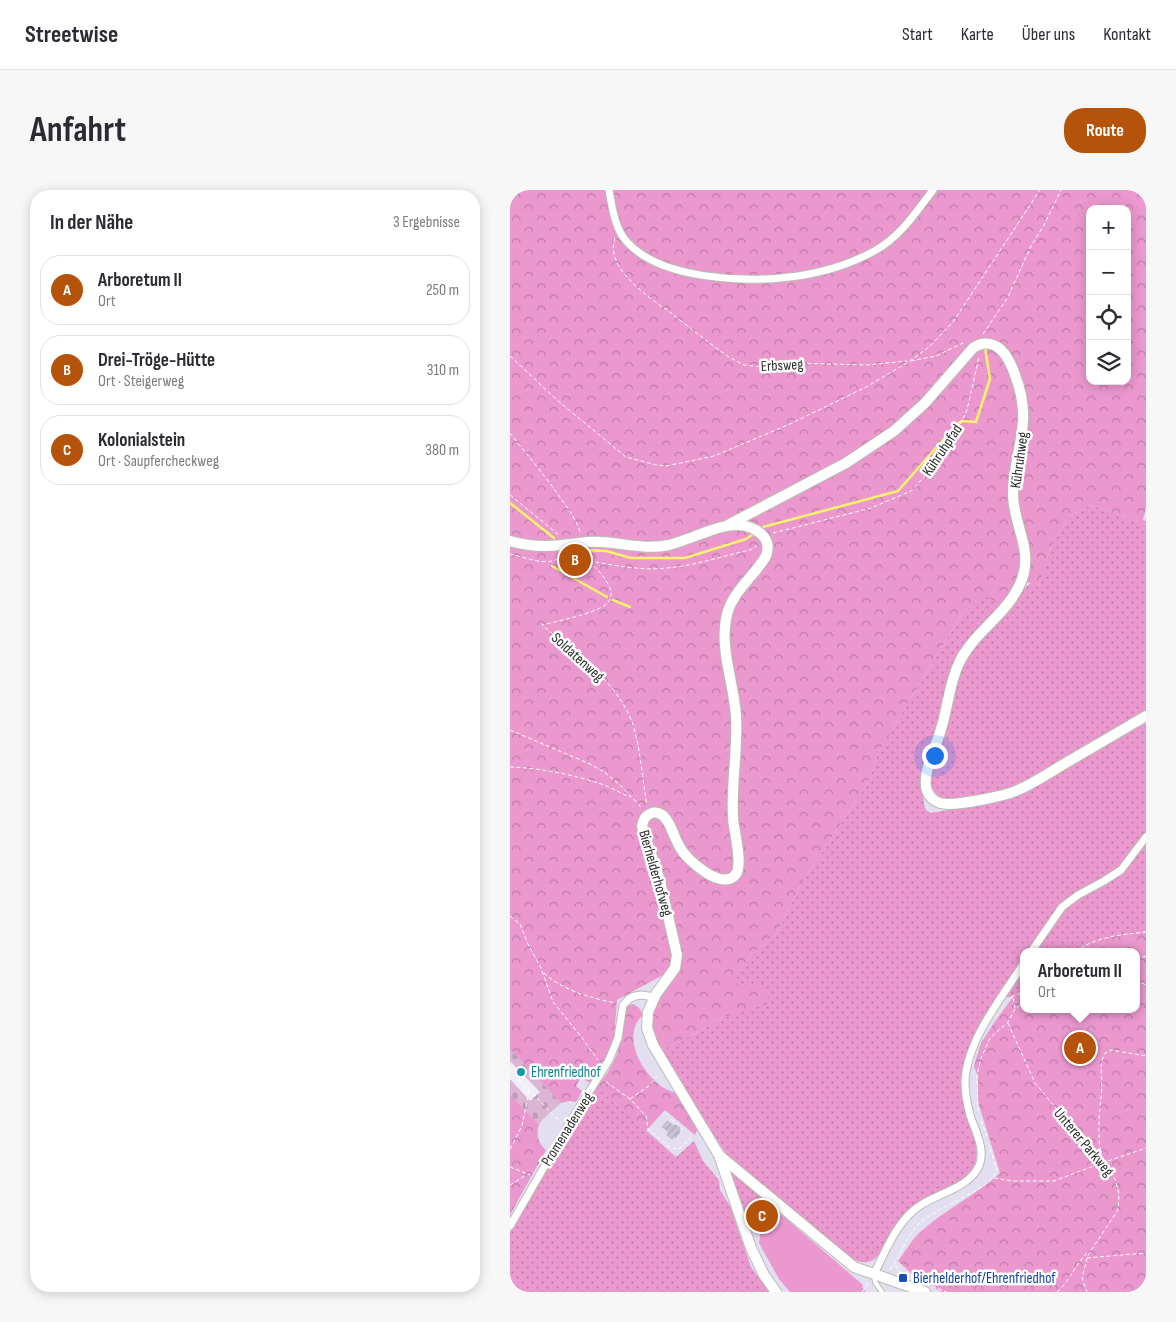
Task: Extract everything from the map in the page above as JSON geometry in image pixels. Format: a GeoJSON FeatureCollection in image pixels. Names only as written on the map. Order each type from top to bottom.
{"type":"FeatureCollection","features":[{"type":"Feature","properties":{"kind":"street"},"geometry":{"type":"LineString","coordinates":[[609,190],[614,216],[622,235],[631,246],[665,265],[691,274],[724,278],[798,276],[840,266],[878,249],[906,226],[933,190]]}},
{"type":"Feature","properties":{"kind":"street"},"geometry":{"type":"LineString","coordinates":[[510,541],[533,546],[600,542],[659,546],[725,527],[846,463],[878,442],[920,407],[967,353],[979,344]]}},
{"type":"Feature","properties":{"kind":"street","name":"Kühruhweg"},"geometry":{"type":"LineString","coordinates":[[979,344],[992,344],[1004,352],[1022,395],[1024,426],[1013,495],[1024,545],[1026,566],[1020,584],[1011,601],[972,642],[957,667],[950,689],[942,728],[927,771],[926,782],[928,792],[934,800],[945,804],[1010,793],[1030,784],[1146,716]]}},
{"type":"Feature","properties":{"kind":"street"},"geometry":{"type":"LineString","coordinates":[[725,527],[742,526],[758,531],[764,536]]}},
{"type":"Feature","properties":{"kind":"street","name":"Bierhelderhofweg"},"geometry":{"type":"LineString","coordinates":[[764,536],[768,546],[766,556],[734,598],[727,614],[725,626],[736,714],[737,747],[733,815],[738,864],[736,874],[729,879],[721,880],[702,870],[683,852],[665,818],[657,813],[647,809],[642,830],[660,881],[677,955],[676,964],[672,972],[654,997],[647,1014],[650,1039],[719,1155],[757,1261],[776,1292]]}},
{"type":"Feature","properties":{"kind":"street"},"geometry":{"type":"LineString","coordinates":[[1034,948],[1062,907],[1078,895],[1121,870],[1146,837]]}},
{"type":"Feature","properties":{"kind":"street"},"geometry":{"type":"LineString","coordinates":[[877,1275],[897,1230],[910,1214],[927,1200],[966,1182],[978,1167],[981,1149],[967,1100],[965,1081],[967,1070],[971,1052],[978,1038],[1020,969]]}},
{"type":"Feature","properties":{"kind":"street"},"geometry":{"type":"LineString","coordinates":[[623,1004],[636,996],[654,997]]}},
{"type":"Feature","properties":{"kind":"street","name":"Promenadenweg"},"geometry":{"type":"LineString","coordinates":[[510,1226],[566,1129],[605,1069],[617,1041],[623,1004]]}},
{"type":"Feature","properties":{"kind":"street"},"geometry":{"type":"LineString","coordinates":[[719,1155],[854,1267],[925,1292]]}},
{"type":"Feature","properties":{"kind":"street"},"geometry":{"type":"LineString","coordinates":[[743,1225],[755,1208],[768,1204],[777,1204]]}},
{"type":"Feature","properties":{"kind":"lane"},"geometry":{"type":"LineString","coordinates":[[877,1275],[875,1282],[882,1292]]}},
{"type":"Feature","properties":{"kind":"path"},"geometry":{"type":"LineString","coordinates":[[510,356],[557,400],[626,456],[666,466],[697,461],[734,448],[790,424],[868,386],[910,361],[929,347],[953,322],[1040,190]]}},
{"type":"Feature","properties":{"kind":"path"},"geometry":{"type":"LineString","coordinates":[[979,344],[983,334],[1008,297],[1031,246],[1044,225],[1061,190]]}},
{"type":"Feature","properties":{"kind":"path","name":"Erbsweg"},"geometry":{"type":"LineString","coordinates":[[622,235],[614,239],[613,254],[619,267],[642,293],[704,340],[744,365],[766,367],[795,363],[867,365],[910,361],[936,356],[965,342]]}},
{"type":"Feature","properties":{"kind":"path","name":"Kühruhpfad"},"geometry":{"type":"LineString","coordinates":[[764,536],[871,508],[911,491],[938,460],[962,421],[967,410],[970,391],[978,368],[981,348],[979,344]]}},
{"type":"Feature","properties":{"kind":"path"},"geometry":{"type":"LineString","coordinates":[[510,433],[570,511],[580,529],[571,544],[563,552],[561,558],[552,562],[538,561],[510,554]]}},
{"type":"Feature","properties":{"kind":"path"},"geometry":{"type":"LineString","coordinates":[[510,495],[571,544]]}},
{"type":"Feature","properties":{"kind":"path","name":"Soldatenweg"},"geometry":{"type":"LineString","coordinates":[[647,809],[637,743],[631,721],[621,701],[603,677],[542,625],[600,608],[610,600],[611,592],[609,585],[589,561],[647,568],[680,566],[750,550],[756,547],[764,536]]}},
{"type":"Feature","properties":{"kind":"path"},"geometry":{"type":"LineString","coordinates":[[510,730],[590,764],[620,785],[631,798]]}},
{"type":"Feature","properties":{"kind":"path"},"geometry":{"type":"LineString","coordinates":[[510,767],[529,768],[600,783],[631,798],[647,809]]}},
{"type":"Feature","properties":{"kind":"path"},"geometry":{"type":"LineString","coordinates":[[510,916],[520,924],[543,972],[553,1002],[605,1069]]}},
{"type":"Feature","properties":{"kind":"path"},"geometry":{"type":"LineString","coordinates":[[1081,948],[1103,937],[1146,932]]}},
{"type":"Feature","properties":{"kind":"path"},"geometry":{"type":"LineString","coordinates":[[543,972],[552,981],[561,985],[601,999],[623,1004]]}},
{"type":"Feature","properties":{"kind":"path"},"geometry":{"type":"LineString","coordinates":[[1002,996],[1013,997],[1020,994]]}},
{"type":"Feature","properties":{"kind":"path"},"geometry":{"type":"LineString","coordinates":[[1013,997],[1015,1009]]}},
{"type":"Feature","properties":{"kind":"path"},"geometry":{"type":"LineString","coordinates":[[978,1114],[978,1066],[989,1040],[1008,1022],[1015,1009],[1020,1006]]}},
{"type":"Feature","properties":{"kind":"path","name":"Unterer Parkweg"},"geometry":{"type":"LineString","coordinates":[[1008,1022],[1035,1083],[1115,1179],[1119,1194],[1118,1210],[1087,1258],[1082,1278],[1086,1292]]}},
{"type":"Feature","properties":{"kind":"path"},"geometry":{"type":"LineString","coordinates":[[1102,1163],[1099,1118],[1102,1088],[1101,1065],[1104,1054],[1111,1050],[1146,1056]]}},
{"type":"Feature","properties":{"kind":"path"},"geometry":{"type":"LineString","coordinates":[[510,1070],[566,1129]]}},
{"type":"Feature","properties":{"kind":"path"},"geometry":{"type":"LineString","coordinates":[[630,1098],[650,1085],[658,1074]]}},
{"type":"Feature","properties":{"kind":"path"},"geometry":{"type":"LineString","coordinates":[[600,1077],[630,1098],[646,1116],[648,1128],[671,1148],[679,1149],[692,1137]]}},
{"type":"Feature","properties":{"kind":"path"},"geometry":{"type":"LineString","coordinates":[[510,1149],[522,1126],[529,1090]]}},
{"type":"Feature","properties":{"kind":"path"},"geometry":{"type":"LineString","coordinates":[[671,1119],[683,1130]]}},
{"type":"Feature","properties":{"kind":"path"},"geometry":{"type":"LineString","coordinates":[[877,1275],[890,1270],[906,1239],[918,1224],[994,1178],[997,1172],[996,1166],[980,1119]]}},
{"type":"Feature","properties":{"kind":"path"},"geometry":{"type":"LineString","coordinates":[[994,1178],[1012,1181],[1054,1181],[1146,1148]]}},
{"type":"Feature","properties":{"kind":"path"},"geometry":{"type":"LineString","coordinates":[[510,1167],[527,1175],[539,1176]]}},
{"type":"Feature","properties":{"kind":"path"},"geometry":{"type":"LineString","coordinates":[[510,1185],[527,1175]]}},
{"type":"Feature","properties":{"kind":"path"},"geometry":{"type":"LineString","coordinates":[[1057,1292],[1066,1285],[1078,1262],[1090,1251]]}},
{"type":"Feature","properties":{"kind":"path"},"geometry":{"type":"LineString","coordinates":[[1087,1258],[1146,1253]]}},
{"type":"Feature","properties":{"kind":"green space"},"geometry":{"type":"Polygon","coordinates":[[[510,190],[1146,190],[1146,507],[1143,520],[1146,521],[1146,525],[1092,505],[1069,516],[1051,546],[1039,587],[1018,578],[999,603],[981,594],[960,617],[878,753],[870,779],[800,886],[777,933],[751,955],[736,974],[738,985],[764,983],[769,994],[767,1004],[721,1018],[660,1051],[655,1039],[652,1020],[660,998],[674,979],[665,974],[617,1000],[614,1037],[603,1062],[597,1064],[590,1083],[581,1078],[576,1086],[582,1091],[576,1102],[561,1103],[510,1049],[510,190]]]}},
{"type":"Feature","properties":{"kind":"green space"},"geometry":{"type":"Polygon","coordinates":[[[1092,505],[1146,525],[1146,711],[1010,790],[948,800],[941,798],[931,786],[929,778],[955,683],[966,657],[991,627],[1017,601],[1021,591],[1031,583],[1039,587],[1051,546],[1069,516],[1092,505]]]}},
{"type":"Feature","properties":{"kind":"green space"},"geometry":{"type":"Polygon","coordinates":[[[1018,577],[1008,598],[975,631],[951,668],[920,785],[926,810],[931,813],[996,801],[1146,721],[1146,931],[1085,945],[1081,948],[1020,948],[1020,996],[998,997],[975,1038],[965,1066],[963,1097],[977,1151],[975,1164],[971,1172],[958,1183],[917,1203],[897,1224],[882,1251],[873,1260],[860,1262],[848,1257],[732,1160],[724,1151],[660,1051],[721,1018],[738,1012],[736,974],[751,955],[777,933],[800,886],[870,779],[878,753],[960,617],[981,594],[1018,577]]]}},
{"type":"Feature","properties":{"kind":"green space"},"geometry":{"type":"Polygon","coordinates":[[[1146,931],[1146,1292],[942,1292],[915,1277],[898,1261],[919,1233],[1000,1173],[978,1102],[978,1077],[974,1066],[981,1043],[1013,997],[1020,995],[1020,1013],[1140,1013],[1140,948],[1081,948],[1092,942],[1109,937],[1146,931]]]}},
{"type":"Feature","properties":{"kind":"green space"},"geometry":{"type":"Polygon","coordinates":[[[634,1004],[643,1015],[636,1025],[633,1036],[640,1061],[656,1082],[666,1089],[677,1093],[698,1128],[695,1135],[665,1110],[646,1131],[597,1087],[610,1068],[618,1051],[624,1009],[634,1004]]]}},
{"type":"Feature","properties":{"kind":"green space","name":"Ehrenfriedhof"},"geometry":{"type":"Polygon","coordinates":[[[510,1049],[561,1103],[539,1124],[510,1094],[510,1049]]]}},
{"type":"Feature","properties":{"kind":"green space"},"geometry":{"type":"Polygon","coordinates":[[[597,1087],[676,1157],[694,1141],[703,1161],[719,1180],[720,1190],[730,1206],[751,1267],[769,1292],[510,1292],[510,1232],[597,1087]]]}},
{"type":"Feature","properties":{"kind":"green space"},"geometry":{"type":"Polygon","coordinates":[[[510,1094],[539,1124],[538,1138],[546,1150],[510,1215],[510,1094]]]}},
{"type":"Feature","properties":{"kind":"green space"},"geometry":{"type":"Polygon","coordinates":[[[729,1168],[766,1199],[753,1204],[744,1215],[729,1168]]]}},
{"type":"Feature","properties":{"kind":"green space"},"geometry":{"type":"Polygon","coordinates":[[[782,1215],[863,1285],[862,1287],[866,1292],[790,1292],[779,1279],[759,1243],[761,1230],[759,1222],[782,1215]]]}},
{"type":"Feature","properties":{"kind":"shaded area"},"geometry":{"type":"Polygon","coordinates":[[[510,1061],[540,1092],[530,1101],[510,1079],[510,1061]]]}},
{"type":"Feature","properties":{"kind":"building"},"geometry":{"type":"Polygon","coordinates":[[[667,1121],[674,1126],[676,1124],[680,1128],[680,1132],[675,1138],[674,1136],[672,1139],[667,1135],[669,1132],[662,1127],[667,1121]]]}},
{"type":"Feature","properties":{"kind":"waterway"},"geometry":{"type":"LineString","coordinates":[[763,527],[898,491],[957,424],[962,421],[976,422],[990,379],[985,347]]}},
{"type":"Feature","properties":{"kind":"waterway"},"geometry":{"type":"LineString","coordinates":[[510,503],[554,538]]}},
{"type":"Feature","properties":{"kind":"waterway"},"geometry":{"type":"LineString","coordinates":[[581,550],[606,551],[631,558],[685,558],[746,539],[752,535]]}},
{"type":"Feature","properties":{"kind":"waterway"},"geometry":{"type":"LineString","coordinates":[[552,566],[607,597]]}},
{"type":"Feature","properties":{"kind":"waterway"},"geometry":{"type":"LineString","coordinates":[[613,600],[630,607]]}},
{"type":"Feature","properties":{"kind":"place","name":"Drei-Tröge-Hütte"},"geometry":{"type":"Point","coordinates":[575,560]}},
{"type":"Feature","properties":{"kind":"place","name":"Arboretum II"},"geometry":{"type":"Point","coordinates":[1080,1048]}},
{"type":"Feature","properties":{"kind":"place","name":"Ehrenfriedhof"},"geometry":{"type":"Point","coordinates":[521,1072]}},
{"type":"Feature","properties":{"kind":"place","name":"Kolonialstein"},"geometry":{"type":"Point","coordinates":[762,1216]}},
{"type":"Feature","properties":{"kind":"place","name":"Bierhelderhof/Ehrenfriedhof"},"geometry":{"type":"Point","coordinates":[903,1278]}}]}
